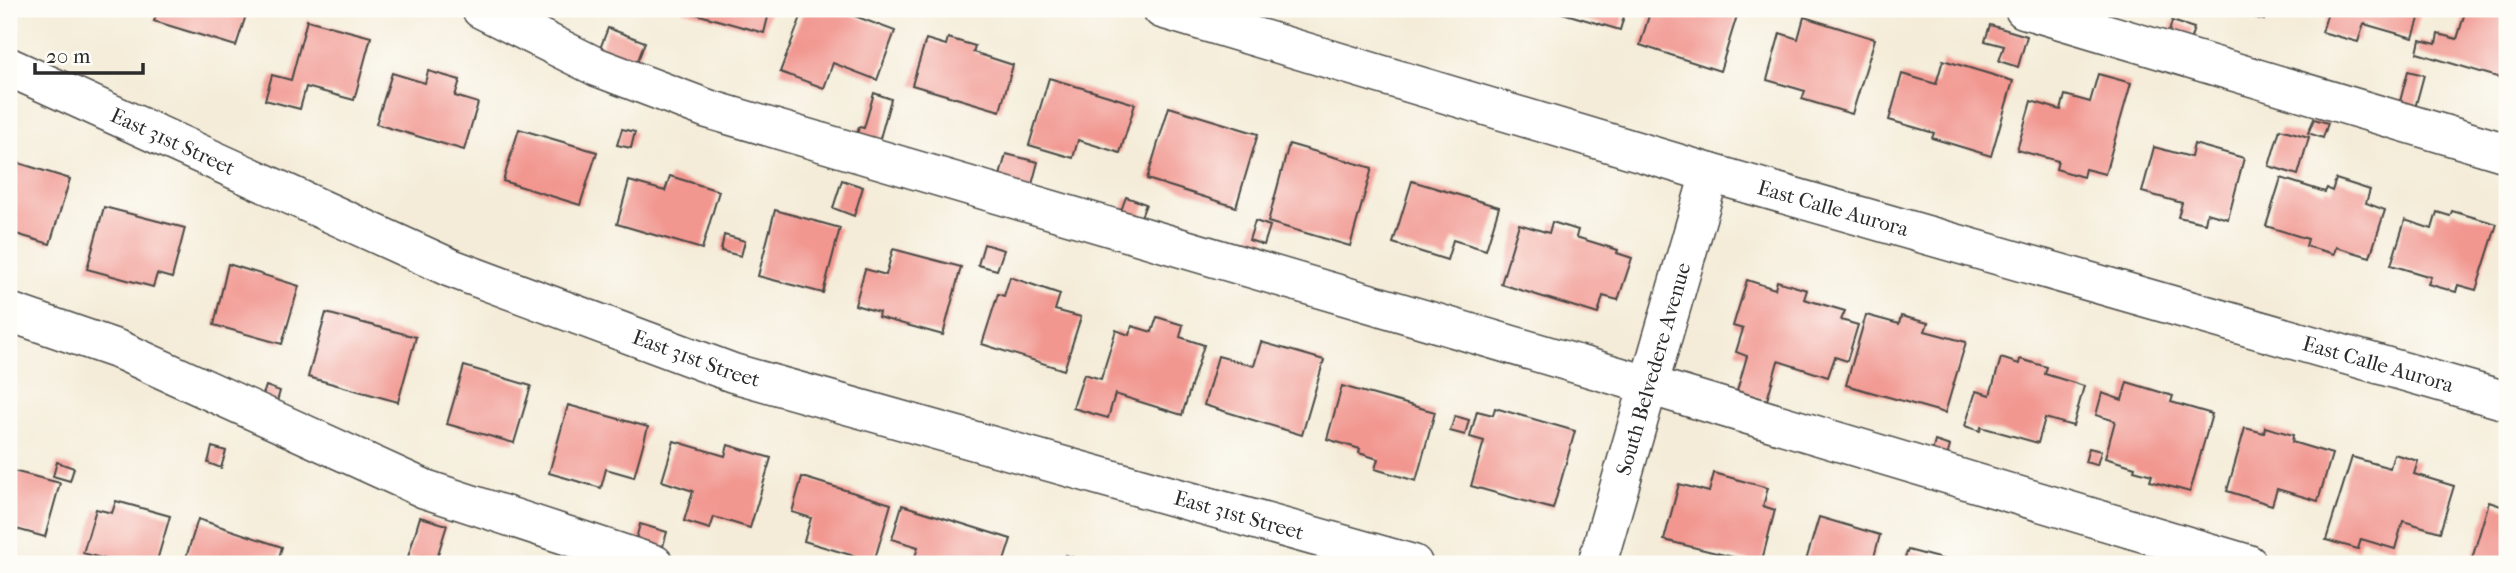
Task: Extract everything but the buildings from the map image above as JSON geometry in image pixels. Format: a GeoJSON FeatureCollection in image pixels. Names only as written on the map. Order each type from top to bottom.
{"type":"FeatureCollection","features":[{"type":"Feature","properties":{"kind":"street"},"geometry":{"type":"LineString","coordinates":[[481,9],[597,66],[708,109],[2248,564]]}},
{"type":"Feature","properties":{"kind":"street","name":"East Calle Aurora"},"geometry":{"type":"LineString","coordinates":[[1162,9],[1710,173],[2507,401]]}},
{"type":"Feature","properties":{"kind":"street"},"geometry":{"type":"LineString","coordinates":[[2024,9],[2507,152]]}},
{"type":"Feature","properties":{"kind":"street","name":"East 31st Street"},"geometry":{"type":"LineString","coordinates":[[9,66],[451,268],[733,373],[1413,564]]}},
{"type":"Feature","properties":{"kind":"street","name":"South Belvedere Avenue"},"geometry":{"type":"LineString","coordinates":[[1597,564],[1710,173]]}},
{"type":"Feature","properties":{"kind":"street"},"geometry":{"type":"LineString","coordinates":[[9,312],[122,351],[425,489],[654,564]]}}]}
